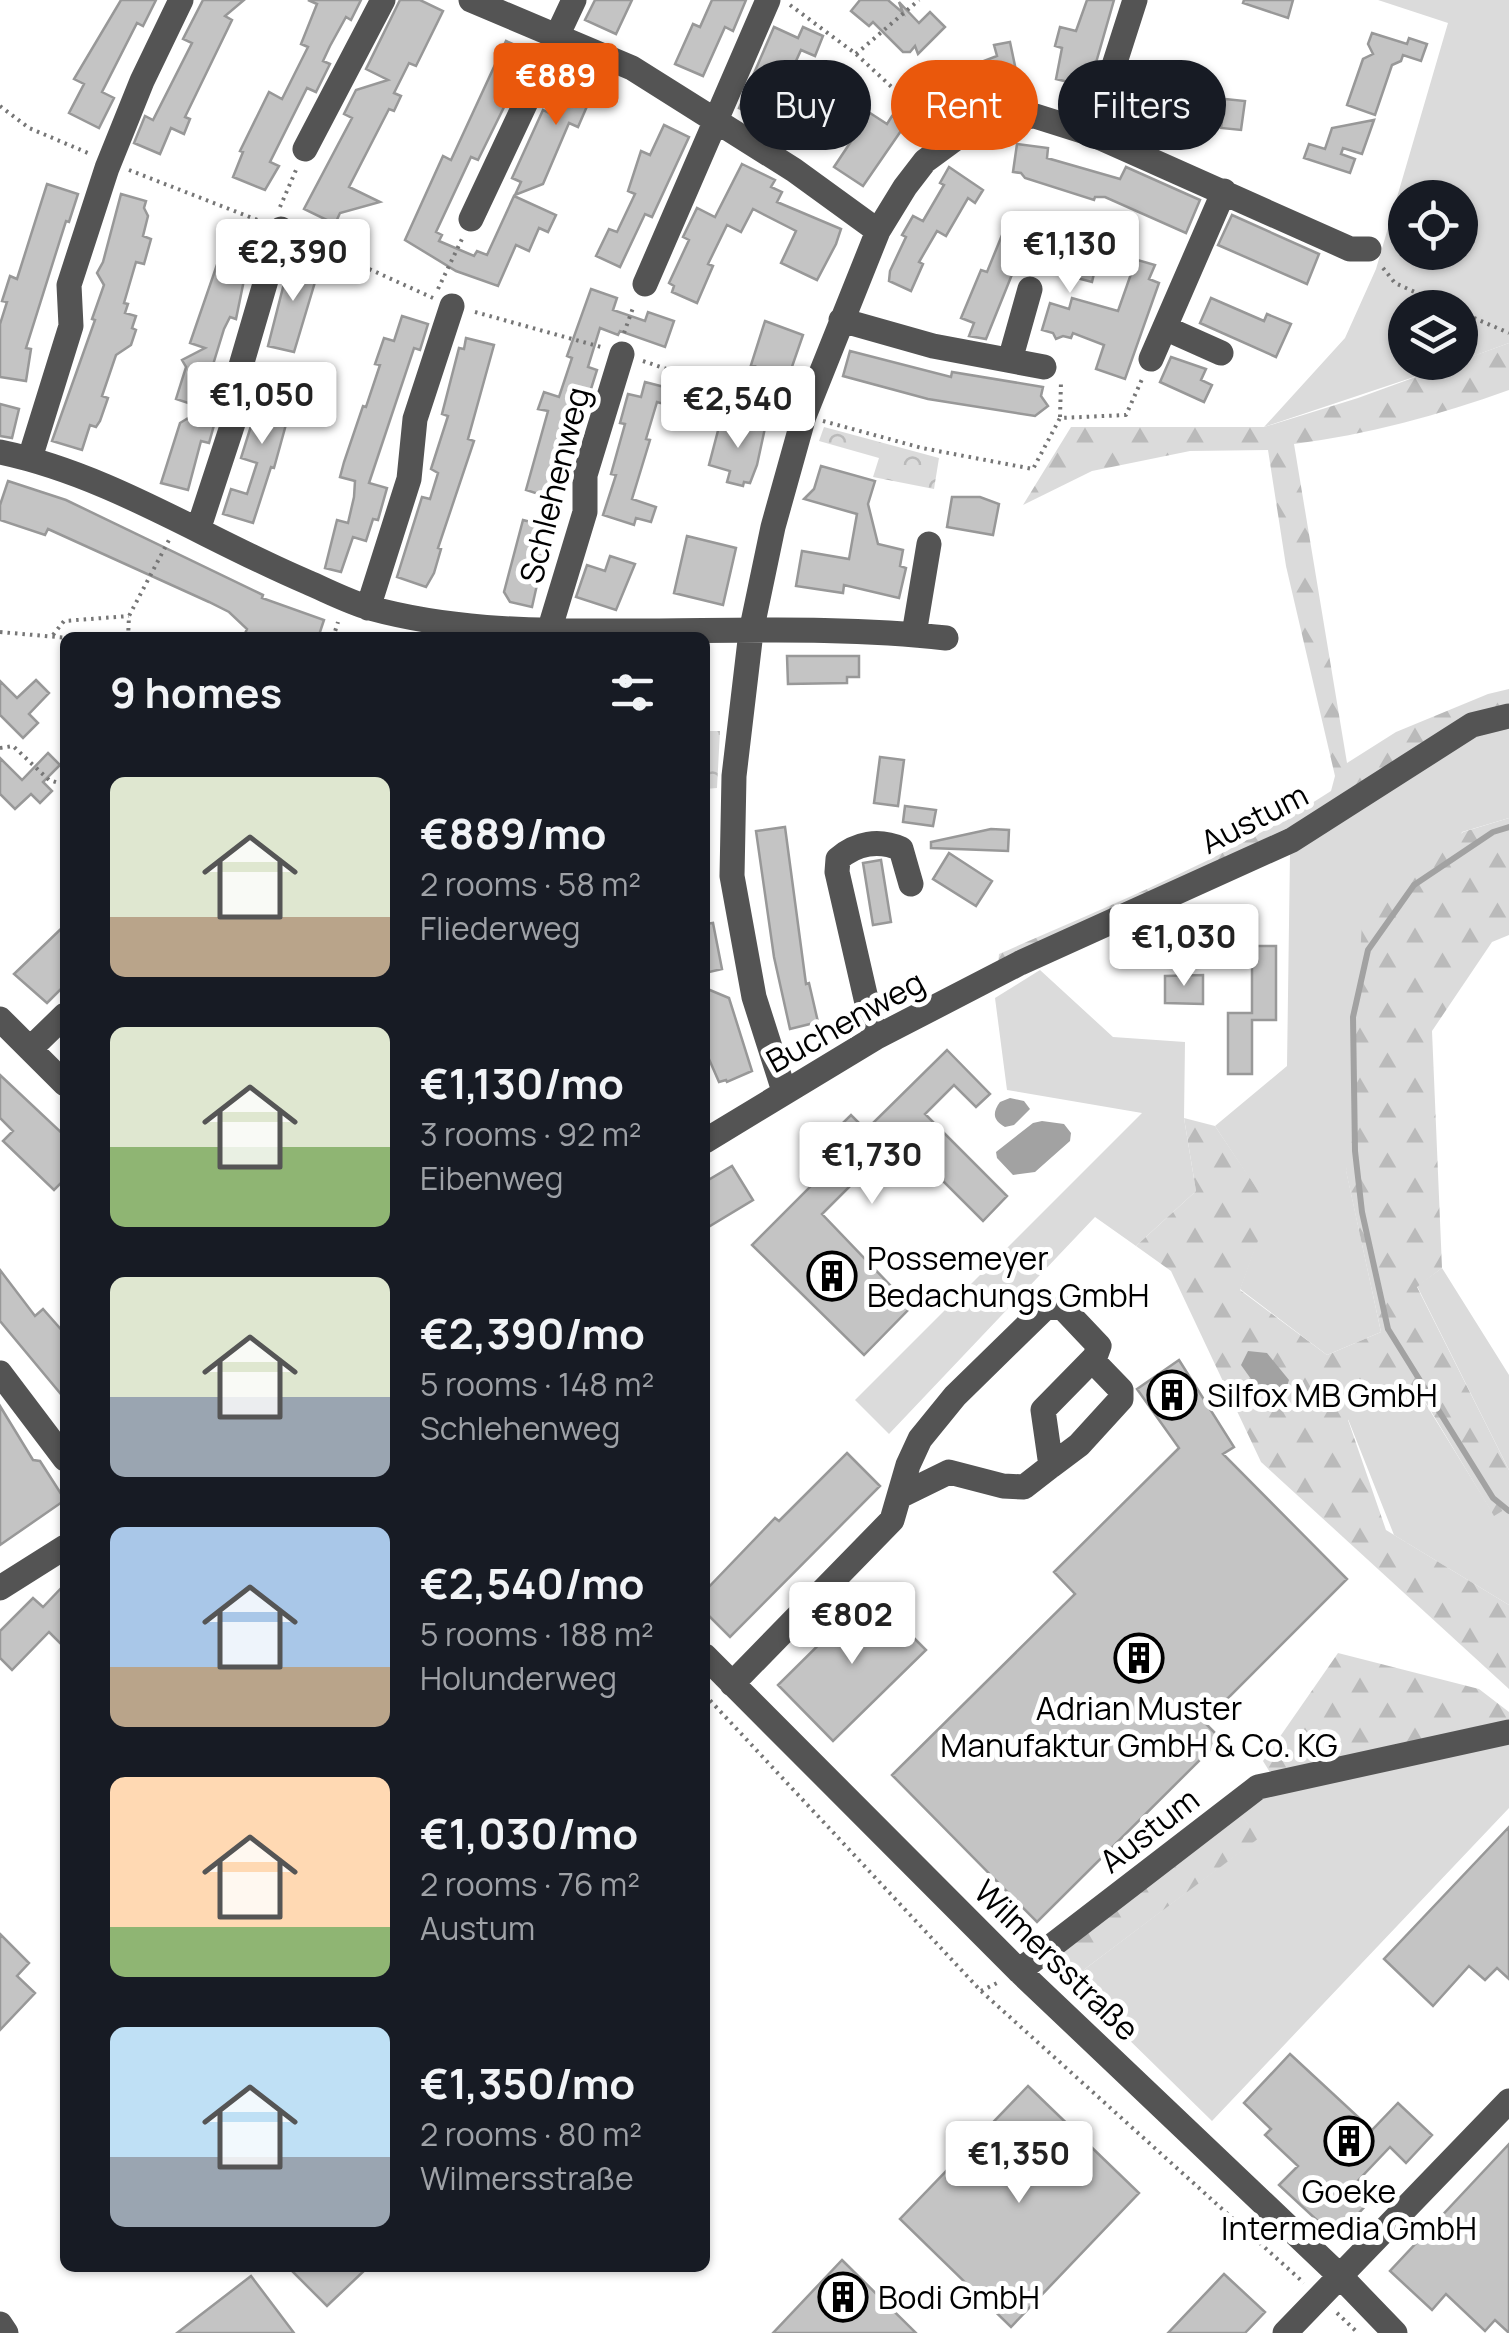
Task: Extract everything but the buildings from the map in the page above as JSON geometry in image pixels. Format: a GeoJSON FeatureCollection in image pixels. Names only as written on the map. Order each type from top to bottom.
{"type":"FeatureCollection","features":[{"type":"Feature","properties":{"kind":"street"},"geometry":{"type":"LineString","coordinates":[[30,458],[71,326],[69,285],[109,162],[181,0]]}},
{"type":"Feature","properties":{"kind":"street"},"geometry":{"type":"LineString","coordinates":[[304,149],[382,0]]}},
{"type":"Feature","properties":{"kind":"street"},"geometry":{"type":"LineString","coordinates":[[471,0],[632,68],[794,170],[878,231]]}},
{"type":"Feature","properties":{"kind":"street"},"geometry":{"type":"LineString","coordinates":[[471,219],[574,0]]}},
{"type":"Feature","properties":{"kind":"street"},"geometry":{"type":"LineString","coordinates":[[645,284],[768,0]]}},
{"type":"Feature","properties":{"kind":"street"},"geometry":{"type":"LineString","coordinates":[[1116,60],[1135,0]]}},
{"type":"Feature","properties":{"kind":"street"},"geometry":{"type":"LineString","coordinates":[[784,1091],[754,997],[732,876],[734,776],[751,632],[773,526],[804,416],[841,320],[878,231],[926,161],[939,150]]}},
{"type":"Feature","properties":{"kind":"street"},"geometry":{"type":"LineString","coordinates":[[1129,150],[1350,249],[1368,249]]}},
{"type":"Feature","properties":{"kind":"street"},"geometry":{"type":"LineString","coordinates":[[1151,359],[1224,191]]}},
{"type":"Feature","properties":{"kind":"street"},"geometry":{"type":"LineString","coordinates":[[189,525],[240,402],[240,370],[276,227]]}},
{"type":"Feature","properties":{"kind":"street"},"geometry":{"type":"LineString","coordinates":[[1010,360],[1030,289]]}},
{"type":"Feature","properties":{"kind":"street"},"geometry":{"type":"LineString","coordinates":[[368,608],[409,479],[415,419],[452,306]]}},
{"type":"Feature","properties":{"kind":"street"},"geometry":{"type":"LineString","coordinates":[[841,320],[932,346],[1044,367]]}},
{"type":"Feature","properties":{"kind":"street"},"geometry":{"type":"LineString","coordinates":[[1166,328],[1221,353]]}},
{"type":"Feature","properties":{"kind":"street","name":"Schlehenweg"},"geometry":{"type":"LineString","coordinates":[[549,631],[585,512],[585,474],[620,353]]}},
{"type":"Feature","properties":{"kind":"street","name":"Schlehenweg"},"geometry":{"type":"LineString","coordinates":[[0,452],[30,458],[112,488],[256,560],[368,608],[457,626],[549,631],[851,629],[946,638]]}},
{"type":"Feature","properties":{"kind":"street"},"geometry":{"type":"LineString","coordinates":[[914,634],[929,544]]}},
{"type":"Feature","properties":{"kind":"street","name":"Austum"},"geometry":{"type":"LineString","coordinates":[[1020,962],[1292,840],[1472,726],[1509,716]]}},
{"type":"Feature","properties":{"kind":"street"},"geometry":{"type":"LineString","coordinates":[[875,1038],[837,872],[838,859],[848,850],[875,842],[890,844],[900,849],[911,884]]}},
{"type":"Feature","properties":{"kind":"street","name":"Buchenweg"},"geometry":{"type":"LineString","coordinates":[[710,1138],[875,1038],[1020,962]]}},
{"type":"Feature","properties":{"kind":"street"},"geometry":{"type":"LineString","coordinates":[[0,1019],[60,1079]]}},
{"type":"Feature","properties":{"kind":"street"},"geometry":{"type":"LineString","coordinates":[[30,1049],[60,1020]]}},
{"type":"Feature","properties":{"kind":"street"},"geometry":{"type":"LineString","coordinates":[[732,1684],[892,1520],[920,1439],[955,1396],[1047,1306],[1062,1308],[1098,1346],[1092,1360],[1044,1410],[1050,1466]]}},
{"type":"Feature","properties":{"kind":"street"},"geometry":{"type":"LineString","coordinates":[[902,1495],[949,1472],[1003,1486],[1024,1487],[1079,1445],[1122,1399],[1122,1390],[1092,1360]]}},
{"type":"Feature","properties":{"kind":"street"},"geometry":{"type":"LineString","coordinates":[[0,1373],[60,1452]]}},
{"type":"Feature","properties":{"kind":"street"},"geometry":{"type":"LineString","coordinates":[[0,1588],[60,1551]]}},
{"type":"Feature","properties":{"kind":"street","name":"Wilmersstraße"},"geometry":{"type":"LineString","coordinates":[[710,1661],[1019,1971],[1395,2333]]}},
{"type":"Feature","properties":{"kind":"street","name":"Austum"},"geometry":{"type":"LineString","coordinates":[[1019,1971],[1258,1788],[1509,1732]]}},
{"type":"Feature","properties":{"kind":"street"},"geometry":{"type":"LineString","coordinates":[[1286,2333],[1509,2101]]}},
{"type":"Feature","properties":{"kind":"street"},"geometry":{"type":"LineString","coordinates":[[0,2324],[6,2333]]}},
{"type":"Feature","properties":{"kind":"path"},"geometry":{"type":"LineString","coordinates":[[784,0],[856,54],[891,86]]}},
{"type":"Feature","properties":{"kind":"path"},"geometry":{"type":"LineString","coordinates":[[856,54],[918,0]]}},
{"type":"Feature","properties":{"kind":"path"},"geometry":{"type":"LineString","coordinates":[[0,106],[28,128],[276,227],[434,298],[471,219]]}},
{"type":"Feature","properties":{"kind":"path"},"geometry":{"type":"LineString","coordinates":[[276,227],[304,149]]}},
{"type":"Feature","properties":{"kind":"path"},"geometry":{"type":"LineString","coordinates":[[1368,249],[1395,283],[1410,290]]}},
{"type":"Feature","properties":{"kind":"path"},"geometry":{"type":"LineString","coordinates":[[620,353],[637,296],[645,284]]}},
{"type":"Feature","properties":{"kind":"path"},"geometry":{"type":"LineString","coordinates":[[452,306],[620,353],[804,416],[922,448],[1033,469],[1060,418],[1062,378],[1044,367]]}},
{"type":"Feature","properties":{"kind":"path"},"geometry":{"type":"LineString","coordinates":[[1478,320],[1509,333]]}},
{"type":"Feature","properties":{"kind":"path"},"geometry":{"type":"LineString","coordinates":[[1060,418],[1126,415],[1151,359]]}},
{"type":"Feature","properties":{"kind":"path"},"geometry":{"type":"LineString","coordinates":[[128,632],[129,616],[189,525]]}},
{"type":"Feature","properties":{"kind":"path"},"geometry":{"type":"LineString","coordinates":[[53,636],[64,621],[129,616]]}},
{"type":"Feature","properties":{"kind":"path"},"geometry":{"type":"LineString","coordinates":[[0,632],[60,637]]}},
{"type":"Feature","properties":{"kind":"path"},"geometry":{"type":"LineString","coordinates":[[0,748],[12,746],[49,780],[60,783]]}},
{"type":"Feature","properties":{"kind":"path"},"geometry":{"type":"LineString","coordinates":[[710,1700],[981,1991],[1358,2333]]}},
{"type":"Feature","properties":{"kind":"green space"},"geometry":{"type":"Polygon","coordinates":[[[1378,0],[1509,0],[1509,343],[1478,354],[1478,290],[1388,290],[1388,380],[1405,380],[1264,427],[1345,338],[1376,269],[1388,228],[1388,270],[1478,270],[1478,180],[1402,180],[1448,23],[1378,0]]]}},
{"type":"Feature","properties":{"kind":"green space"},"geometry":{"type":"Polygon","coordinates":[[[1509,343],[1509,390],[1403,423],[1294,444],[1347,763],[1396,732],[1488,694],[1509,689],[1509,707],[1294,825],[998,965],[999,954],[1251,838],[1331,791],[1335,776],[1286,566],[1268,450],[1190,451],[1092,471],[1023,505],[1071,427],[1264,427],[1407,380],[1478,380],[1478,354],[1509,343]]]}},
{"type":"Feature","properties":{"kind":"green space"},"geometry":{"type":"Polygon","coordinates":[[[824,427],[939,458],[934,489],[873,477],[879,458],[819,441],[824,427]]]}},
{"type":"Feature","properties":{"kind":"green space"},"geometry":{"type":"Polygon","coordinates":[[[1509,727],[1509,818],[1462,832],[1346,1170],[1381,1332],[1327,1355],[1240,1289],[1269,1208],[1215,1126],[1287,1066],[1290,853],[1479,734],[1509,727]]]}},
{"type":"Feature","properties":{"kind":"green space"},"geometry":{"type":"Polygon","coordinates":[[[710,731],[720,731],[717,788],[710,789],[710,731]]]}},
{"type":"Feature","properties":{"kind":"green space"},"geometry":{"type":"Polygon","coordinates":[[[1509,818],[1509,935],[1492,942],[1432,1031],[1442,1268],[1417,1287],[1509,1470],[1509,1507],[1494,1516],[1417,1388],[1348,1420],[1386,1530],[1509,1605],[1509,1689],[1261,1462],[1171,1271],[1136,1246],[1196,1191],[1184,1118],[1215,1126],[1270,1208],[1240,1290],[1327,1355],[1381,1332],[1346,1171],[1362,924],[1463,832],[1509,818]]]}},
{"type":"Feature","properties":{"kind":"green space"},"geometry":{"type":"Polygon","coordinates":[[[1040,970],[1113,1037],[1185,1042],[1184,1118],[1196,1191],[1136,1246],[1095,1217],[889,1434],[855,1400],[1142,1113],[1007,1090],[995,998],[1040,970]]]}},
{"type":"Feature","properties":{"kind":"green space"},"geometry":{"type":"Polygon","coordinates":[[[1442,1268],[1509,1375],[1509,1470],[1417,1286],[1442,1268]]]}},
{"type":"Feature","properties":{"kind":"green space"},"geometry":{"type":"Polygon","coordinates":[[[1416,1388],[1494,1515],[1509,1507],[1509,1605],[1394,1535],[1348,1419],[1416,1388]]]}},
{"type":"Feature","properties":{"kind":"green space"},"geometry":{"type":"Polygon","coordinates":[[[1338,1653],[1479,1689],[1509,1712],[1509,1723],[1271,1774],[1263,1761],[1338,1653]]]}},
{"type":"Feature","properties":{"kind":"green space"},"geometry":{"type":"Polygon","coordinates":[[[1509,1732],[1509,1808],[1212,2121],[1069,1981],[1258,1838],[1234,1806],[1509,1732]]]}},
{"type":"Feature","properties":{"kind":"green space"},"geometry":{"type":"Polygon","coordinates":[[[1234,1806],[1259,1838],[1069,1981],[1042,1954],[1234,1806]]]}},
{"type":"Feature","properties":{"kind":"shaded area"},"geometry":{"type":"Polygon","coordinates":[[[1010,1098],[1024,1101],[1030,1109],[1014,1125],[1005,1127],[995,1113],[1000,1102],[1010,1098]]]}},
{"type":"Feature","properties":{"kind":"shaded area"},"geometry":{"type":"Polygon","coordinates":[[[1033,1123],[1064,1124],[1071,1133],[1070,1141],[1035,1172],[1013,1175],[996,1152],[1033,1123]]]}},
{"type":"Feature","properties":{"kind":"shaded area"},"geometry":{"type":"Polygon","coordinates":[[[1248,1351],[1267,1353],[1289,1380],[1282,1402],[1261,1393],[1241,1365],[1248,1351]]]}},
{"type":"Feature","properties":{"kind":"waterway"},"geometry":{"type":"LineString","coordinates":[[1509,827],[1493,832],[1414,885],[1368,950],[1353,1017],[1355,1151],[1362,1212],[1388,1329],[1493,1498],[1509,1511]]}},
{"type":"Feature","properties":{"kind":"place","name":"Possemeyer Bedachungs GmbH"},"geometry":{"type":"Point","coordinates":[832,1276]}},
{"type":"Feature","properties":{"kind":"place","name":"Silfox MB GmbH"},"geometry":{"type":"Point","coordinates":[1172,1395]}},
{"type":"Feature","properties":{"kind":"place","name":"Adrian Muster Manufaktur GmbH & Co. KG"},"geometry":{"type":"Point","coordinates":[1139,1658]}},
{"type":"Feature","properties":{"kind":"place","name":"Goeke Intermedia GmbH"},"geometry":{"type":"Point","coordinates":[1349,2141]}},
{"type":"Feature","properties":{"kind":"place","name":"Bodi GmbH"},"geometry":{"type":"Point","coordinates":[843,2297]}}]}
